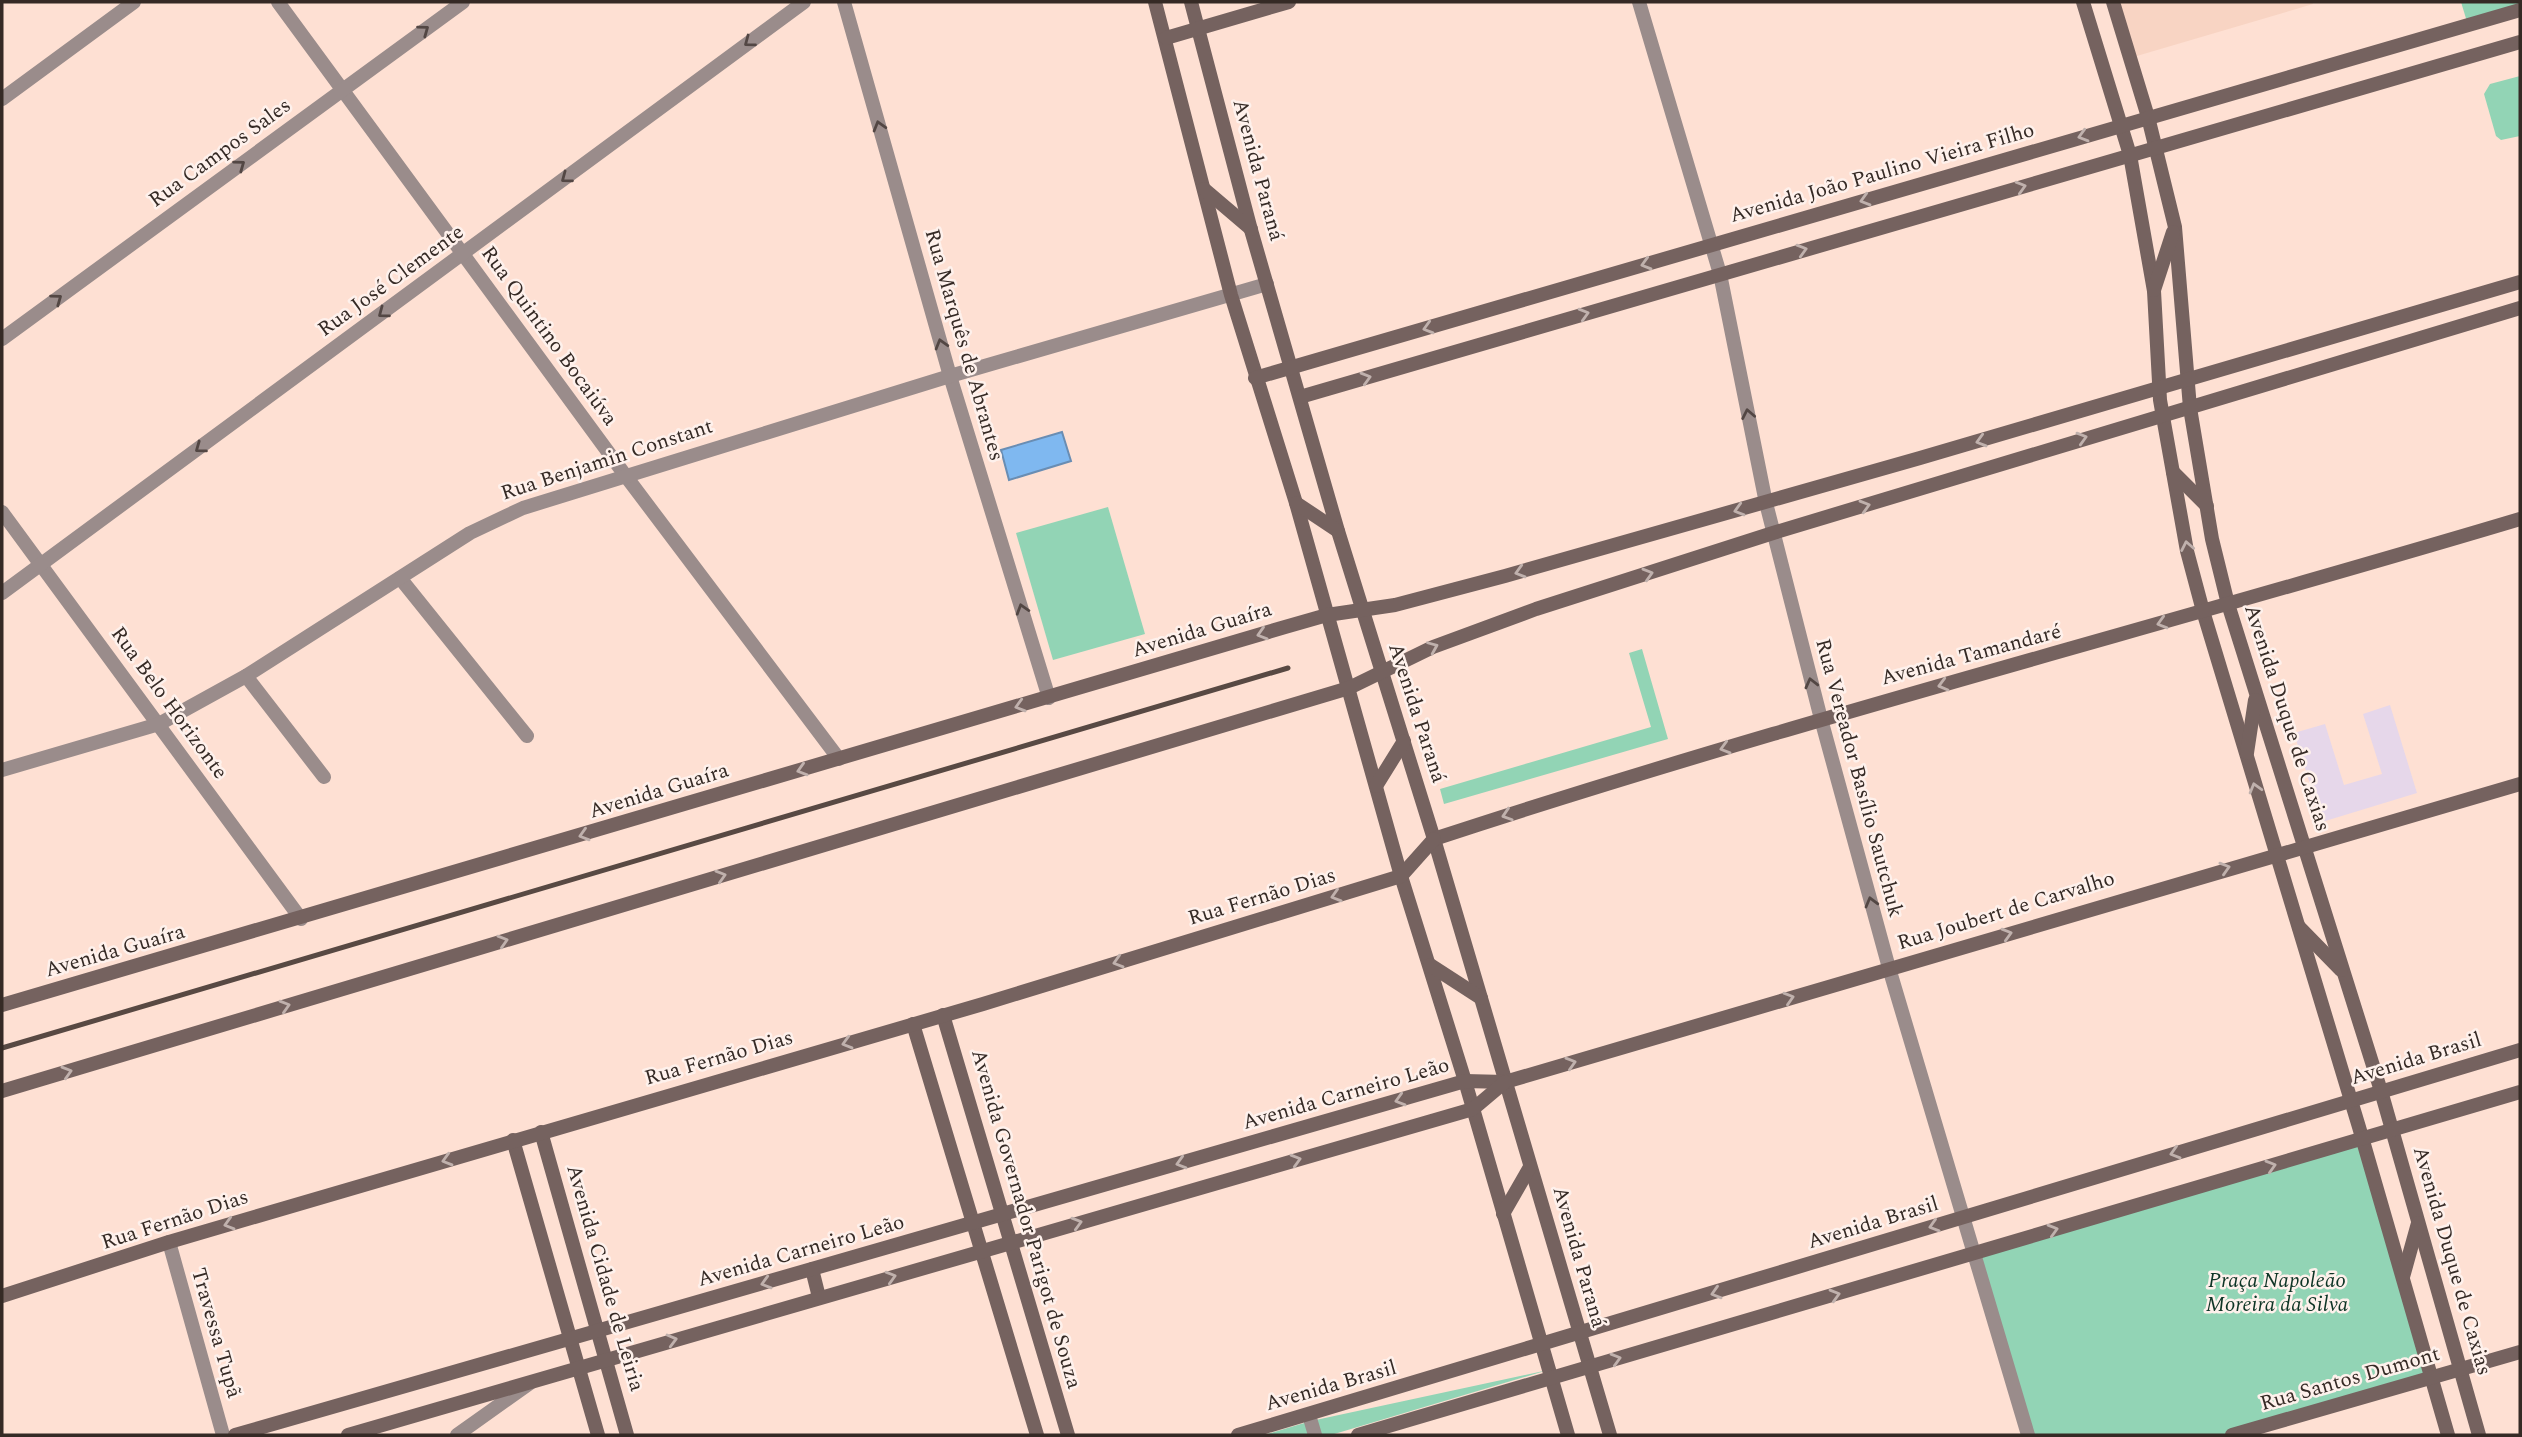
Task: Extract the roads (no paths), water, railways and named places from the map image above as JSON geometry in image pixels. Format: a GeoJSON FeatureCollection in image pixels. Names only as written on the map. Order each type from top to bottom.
{"type":"FeatureCollection","features":[{"type":"Feature","properties":{"kind":"main road"},"geometry":{"type":"LineString","coordinates":[[1156,2],[1231,295],[1296,503],[1401,876],[1465,1081],[1568,1435]]}},
{"type":"Feature","properties":{"kind":"main road","name":"Avenida Paraná"},"geometry":{"type":"LineString","coordinates":[[1191,2],[1251,230],[1338,531],[1434,839],[1610,1435]]}},
{"type":"Feature","properties":{"kind":"main road"},"geometry":{"type":"LineString","coordinates":[[1166,38],[1289,2]]}},
{"type":"Feature","properties":{"kind":"main road"},"geometry":{"type":"LineString","coordinates":[[2083,2],[2130,155],[2154,291],[2159,389],[2187,551],[2274,854],[2351,1101],[2448,1435]]}},
{"type":"Feature","properties":{"kind":"main road","name":"Avenida Duque de Caxias"},"geometry":{"type":"LineString","coordinates":[[2113,2],[2157,146],[2175,227],[2190,408],[2228,604],[2381,1091],[2479,1435]]}},
{"type":"Feature","properties":{"kind":"main road","name":"Avenida João Paulino Vieira Filho"},"geometry":{"type":"LineString","coordinates":[[1255,378],[2520,10]]}},
{"type":"Feature","properties":{"kind":"main road"},"geometry":{"type":"LineString","coordinates":[[1300,397],[2520,42]]}},
{"type":"Feature","properties":{"kind":"main road"},"geometry":{"type":"LineString","coordinates":[[1204,189],[1251,230]]}},
{"type":"Feature","properties":{"kind":"main road"},"geometry":{"type":"LineString","coordinates":[[2154,291],[2175,227]]}},
{"type":"Feature","properties":{"kind":"main road","name":"Avenida Guaíra"},"geometry":{"type":"LineString","coordinates":[[2,1006],[1327,615],[1395,605],[1505,576],[2188,381],[2520,282]]}},
{"type":"Feature","properties":{"kind":"main road"},"geometry":{"type":"LineString","coordinates":[[2,1091],[1349,688],[1433,647],[1523,614],[1773,533],[2520,308]]}},
{"type":"Feature","properties":{"kind":"main road"},"geometry":{"type":"LineString","coordinates":[[2173,472],[2207,506]]}},
{"type":"Feature","properties":{"kind":"main road"},"geometry":{"type":"LineString","coordinates":[[1296,503],[1338,531]]}},
{"type":"Feature","properties":{"kind":"main road","name":"Avenida Tamandaré"},"geometry":{"type":"LineString","coordinates":[[1434,839],[1586,789],[1821,719],[2520,519]]}},
{"type":"Feature","properties":{"kind":"main road"},"geometry":{"type":"LineString","coordinates":[[2247,758],[2255,696]]}},
{"type":"Feature","properties":{"kind":"main road"},"geometry":{"type":"LineString","coordinates":[[1377,786],[1404,741]]}},
{"type":"Feature","properties":{"kind":"main road","name":"Rua Joubert de Carvalho"},"geometry":{"type":"LineString","coordinates":[[1505,1082],[2274,854],[2520,784]]}},
{"type":"Feature","properties":{"kind":"main road"},"geometry":{"type":"LineString","coordinates":[[1401,876],[1434,839]]}},
{"type":"Feature","properties":{"kind":"main road","name":"Rua Fernão Dias"},"geometry":{"type":"LineString","coordinates":[[2,1296],[169,1242],[913,1024],[1401,876]]}},
{"type":"Feature","properties":{"kind":"main road"},"geometry":{"type":"LineString","coordinates":[[2295,924],[2342,971]]}},
{"type":"Feature","properties":{"kind":"main road"},"geometry":{"type":"LineString","coordinates":[[1430,965],[1480,998]]}},
{"type":"Feature","properties":{"kind":"main road","name":"Avenida Governador Parigot de Souza"},"geometry":{"type":"LineString","coordinates":[[943,1015],[1068,1435]]}},
{"type":"Feature","properties":{"kind":"main road"},"geometry":{"type":"LineString","coordinates":[[913,1024],[1037,1435]]}},
{"type":"Feature","properties":{"kind":"main road","name":"Avenida Brasil"},"geometry":{"type":"LineString","coordinates":[[1238,1435],[1541,1347],[2520,1050]]}},
{"type":"Feature","properties":{"kind":"main road","name":"Avenida Carneiro Leão"},"geometry":{"type":"LineString","coordinates":[[235,1435],[1465,1081],[1505,1082]]}},
{"type":"Feature","properties":{"kind":"main road"},"geometry":{"type":"LineString","coordinates":[[348,1435],[606,1358],[1473,1109],[1505,1082]]}},
{"type":"Feature","properties":{"kind":"main road"},"geometry":{"type":"LineString","coordinates":[[1357,1435],[2520,1092]]}},
{"type":"Feature","properties":{"kind":"main road","name":"Avenida Cidade de Leiria"},"geometry":{"type":"LineString","coordinates":[[541,1132],[628,1435]]}},
{"type":"Feature","properties":{"kind":"main road"},"geometry":{"type":"LineString","coordinates":[[513,1140],[598,1435]]}},
{"type":"Feature","properties":{"kind":"main road"},"geometry":{"type":"LineString","coordinates":[[1503,1214],[1530,1167]]}},
{"type":"Feature","properties":{"kind":"main road"},"geometry":{"type":"LineString","coordinates":[[2403,1279],[2418,1220]]}},
{"type":"Feature","properties":{"kind":"main road"},"geometry":{"type":"LineString","coordinates":[[812,1269],[819,1297]]}},
{"type":"Feature","properties":{"kind":"main road","name":"Rua Santos Dumont"},"geometry":{"type":"LineString","coordinates":[[2232,1435],[2520,1352]]}},
{"type":"Feature","properties":{"kind":"main road"},"geometry":{"type":"LineString","coordinates":[[1599,1435],[1605,1418]]}},
{"type":"Feature","properties":{"kind":"street"},"geometry":{"type":"LineString","coordinates":[[2,99],[134,2]]}},
{"type":"Feature","properties":{"kind":"street","name":"Rua Quintino Bocaiúva"},"geometry":{"type":"LineString","coordinates":[[278,2],[625,475],[839,759]]}},
{"type":"Feature","properties":{"kind":"street","name":"Rua Campos Sales"},"geometry":{"type":"LineString","coordinates":[[2,340],[463,2]]}},
{"type":"Feature","properties":{"kind":"street","name":"Rua José Clemente"},"geometry":{"type":"LineString","coordinates":[[2,593],[804,2]]}},
{"type":"Feature","properties":{"kind":"street","name":"Rua Marquês de Abrantes"},"geometry":{"type":"LineString","coordinates":[[844,2],[950,376],[1049,698]]}},
{"type":"Feature","properties":{"kind":"street","name":"Rua Vereador Basílio Sautchuk"},"geometry":{"type":"LineString","coordinates":[[1639,2],[1720,274],[1766,503],[1821,719],[1889,968],[2028,1435]]}},
{"type":"Feature","properties":{"kind":"street","name":"Rua Benjamin Constant"},"geometry":{"type":"LineString","coordinates":[[2,770],[159,724],[246,676],[496,519],[625,475],[950,376],[1267,284]]}},
{"type":"Feature","properties":{"kind":"street","name":"Rua Belo Horizonte"},"geometry":{"type":"LineString","coordinates":[[2,512],[301,919]]}},
{"type":"Feature","properties":{"kind":"street"},"geometry":{"type":"LineString","coordinates":[[400,578],[527,736]]}},
{"type":"Feature","properties":{"kind":"street"},"geometry":{"type":"LineString","coordinates":[[246,676],[324,777]]}},
{"type":"Feature","properties":{"kind":"street","name":"Travessa Tupã"},"geometry":{"type":"LineString","coordinates":[[169,1242],[223,1435]]}},
{"type":"Feature","properties":{"kind":"street"},"geometry":{"type":"LineString","coordinates":[[457,1435],[537,1378]]}},
{"type":"Feature","properties":{"kind":"street"},"geometry":{"type":"LineString","coordinates":[[1309,1415],[1315,1435]]}},
{"type":"Feature","properties":{"kind":"water"},"geometry":{"type":"Polygon","coordinates":[[[1062,432],[1071,461],[1009,480],[1001,450],[1062,432]]]}},
{"type":"Feature","properties":{"kind":"railway"},"geometry":{"type":"LineString","coordinates":[[2,1048],[1288,668]]}},
{"type":"Feature","properties":{"kind":"park label","name":"Praça Napoleão Moreira da Silva"},"geometry":{"type":"Point","coordinates":[2277,1293]}}]}
